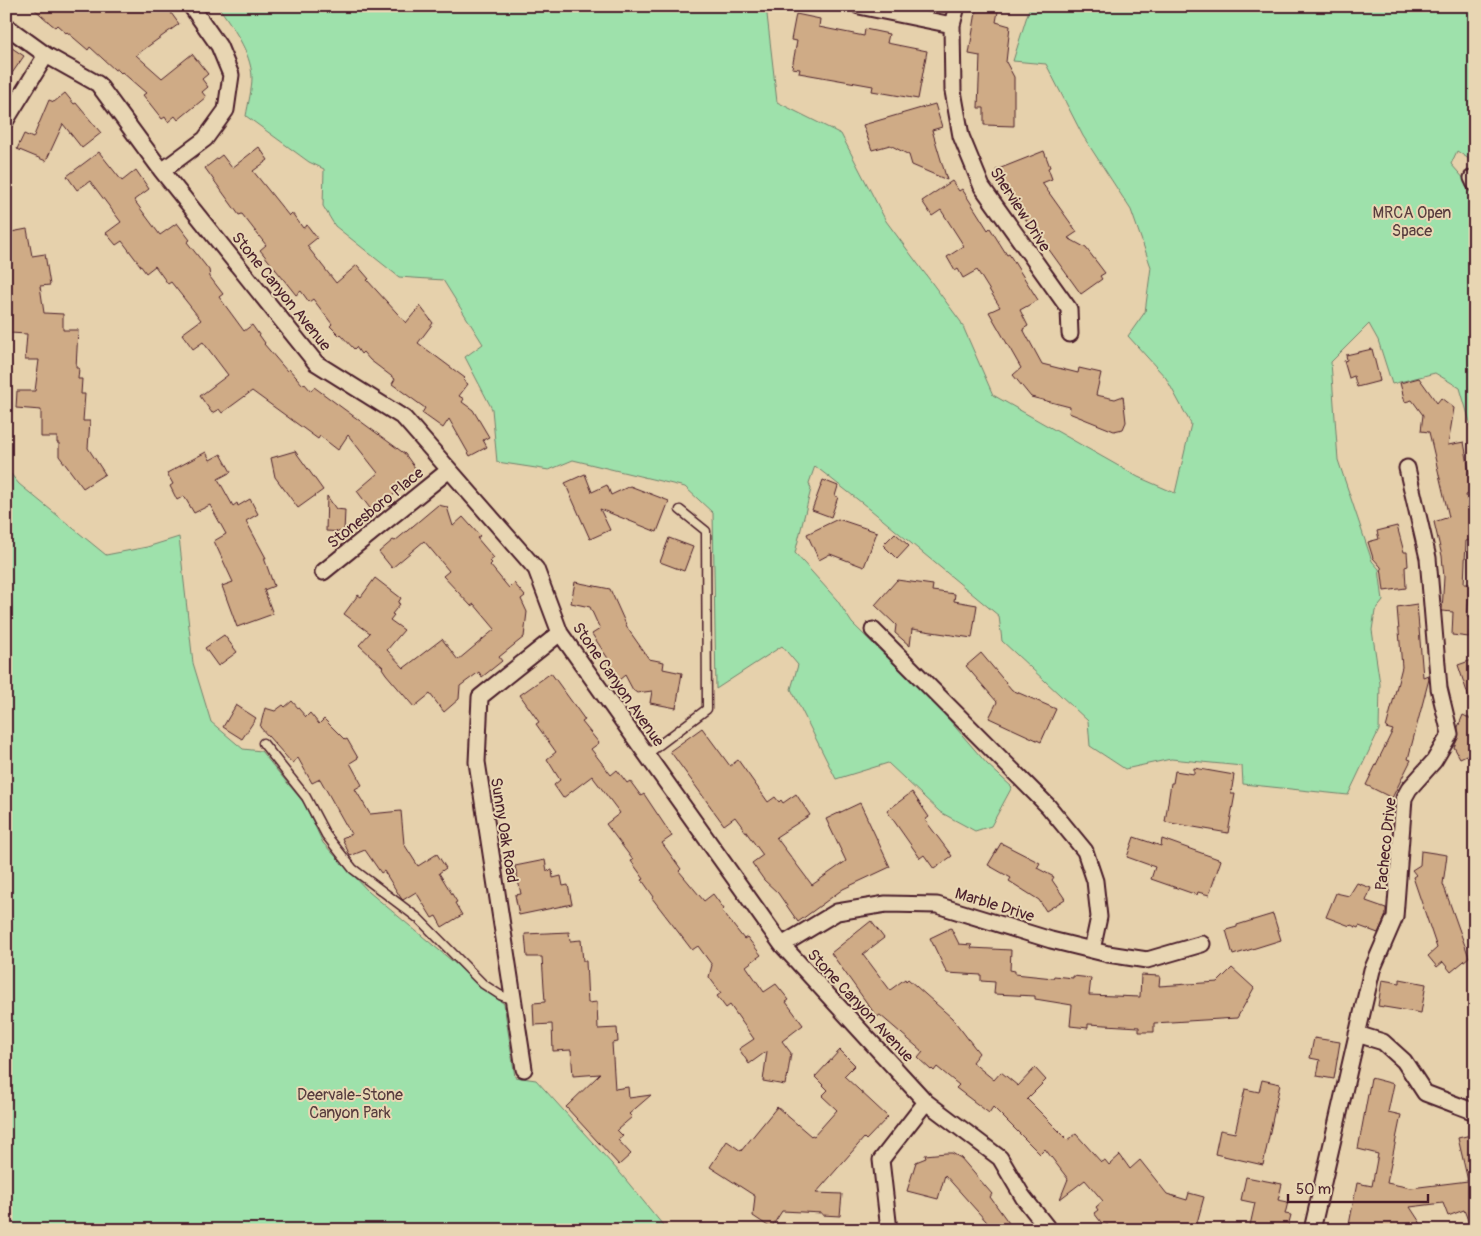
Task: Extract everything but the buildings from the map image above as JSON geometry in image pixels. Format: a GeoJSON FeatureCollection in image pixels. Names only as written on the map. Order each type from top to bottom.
{"type":"FeatureCollection","features":[{"type":"Feature","properties":{"kind":"street"},"geometry":{"type":"LineString","coordinates":[[162,170],[205,139],[226,110],[231,75],[219,46],[191,6]]}},
{"type":"Feature","properties":{"kind":"street"},"geometry":{"type":"LineString","coordinates":[[859,6],[952,24]]}},
{"type":"Feature","properties":{"kind":"street","name":"Sherview Drive"},"geometry":{"type":"LineString","coordinates":[[956,6],[952,24],[953,91],[961,136],[982,187],[1069,310],[1070,334]]}},
{"type":"Feature","properties":{"kind":"street","name":"Stone Canyon Avenue"},"geometry":{"type":"LineString","coordinates":[[6,26],[46,55],[98,84],[162,170],[316,363],[404,418],[536,569],[560,633],[782,945],[926,1102],[1000,1158],[1023,1197],[1049,1230]]}},
{"type":"Feature","properties":{"kind":"street"},"geometry":{"type":"LineString","coordinates":[[6,120],[46,55]]}},
{"type":"Feature","properties":{"kind":"street","name":"Pacheco Drive"},"geometry":{"type":"LineString","coordinates":[[1312,1230],[1372,970],[1395,917],[1404,798],[1408,789],[1434,761],[1450,734],[1439,688],[1428,558],[1408,468]]}},
{"type":"Feature","properties":{"kind":"street","name":"Stonesboro Place"},"geometry":{"type":"LineString","coordinates":[[323,572],[449,470]]}},
{"type":"Feature","properties":{"kind":"street"},"geometry":{"type":"LineString","coordinates":[[873,630],[1048,806],[1084,851],[1095,881],[1099,917],[1092,950]]}},
{"type":"Feature","properties":{"kind":"street","name":"Sunny Oak Road"},"geometry":{"type":"LineString","coordinates":[[524,1069],[477,762],[480,697],[560,633]]}},
{"type":"Feature","properties":{"kind":"street","name":"Marble Drive"},"geometry":{"type":"LineString","coordinates":[[782,945],[837,912],[886,904],[937,905],[1051,940],[1147,960],[1202,944]]}},
{"type":"Feature","properties":{"kind":"street"},"geometry":{"type":"LineString","coordinates":[[1356,1034],[1383,1042],[1404,1061],[1425,1093],[1475,1112]]}},
{"type":"Feature","properties":{"kind":"street"},"geometry":{"type":"LineString","coordinates":[[889,1230],[881,1160],[926,1102]]}},
{"type":"Feature","properties":{"kind":"lane"},"geometry":{"type":"LineString","coordinates":[[646,755],[707,709],[706,531],[680,510]]}},
{"type":"Feature","properties":{"kind":"lane"},"geometry":{"type":"LineString","coordinates":[[263,743],[306,797],[326,835],[353,869],[419,920],[484,984],[500,996],[513,1000]]}},
{"type":"Feature","properties":{"kind":"green space","name":"MRCA Open Space"},"geometry":{"type":"Polygon","coordinates":[[[218,6],[766,6],[777,102],[841,134],[886,221],[961,322],[993,395],[1138,477],[1175,493],[1191,424],[1166,378],[1128,336],[1145,312],[1151,267],[1131,210],[1083,136],[1046,64],[1013,61],[1030,6],[1475,6],[1475,163],[1457,151],[1451,164],[1466,181],[1466,187],[1475,195],[1475,439],[1460,388],[1435,373],[1392,384],[1378,340],[1369,324],[1331,362],[1338,460],[1372,561],[1379,569],[1383,601],[1375,611],[1372,630],[1380,684],[1379,730],[1348,795],[1243,784],[1242,766],[1171,759],[1125,769],[1090,746],[1088,721],[1002,641],[999,616],[815,466],[809,483],[811,489],[795,553],[837,600],[852,623],[938,707],[987,764],[1012,787],[991,826],[975,831],[940,812],[888,763],[836,779],[791,689],[798,665],[782,646],[716,689],[713,513],[685,487],[573,460],[549,470],[497,462],[492,409],[465,357],[483,344],[443,280],[399,277],[335,226],[323,206],[324,169],[309,162],[246,116],[251,87],[251,68],[240,40],[218,6]]]}},
{"type":"Feature","properties":{"kind":"green space","name":"Deervale-Stone Canyon Park"},"geometry":{"type":"Polygon","coordinates":[[[6,468],[19,484],[106,555],[147,547],[179,537],[193,663],[211,722],[243,749],[261,751],[304,803],[323,843],[369,892],[504,1004],[515,1077],[536,1080],[621,1174],[667,1230],[6,1230],[6,468]]]}}]}
